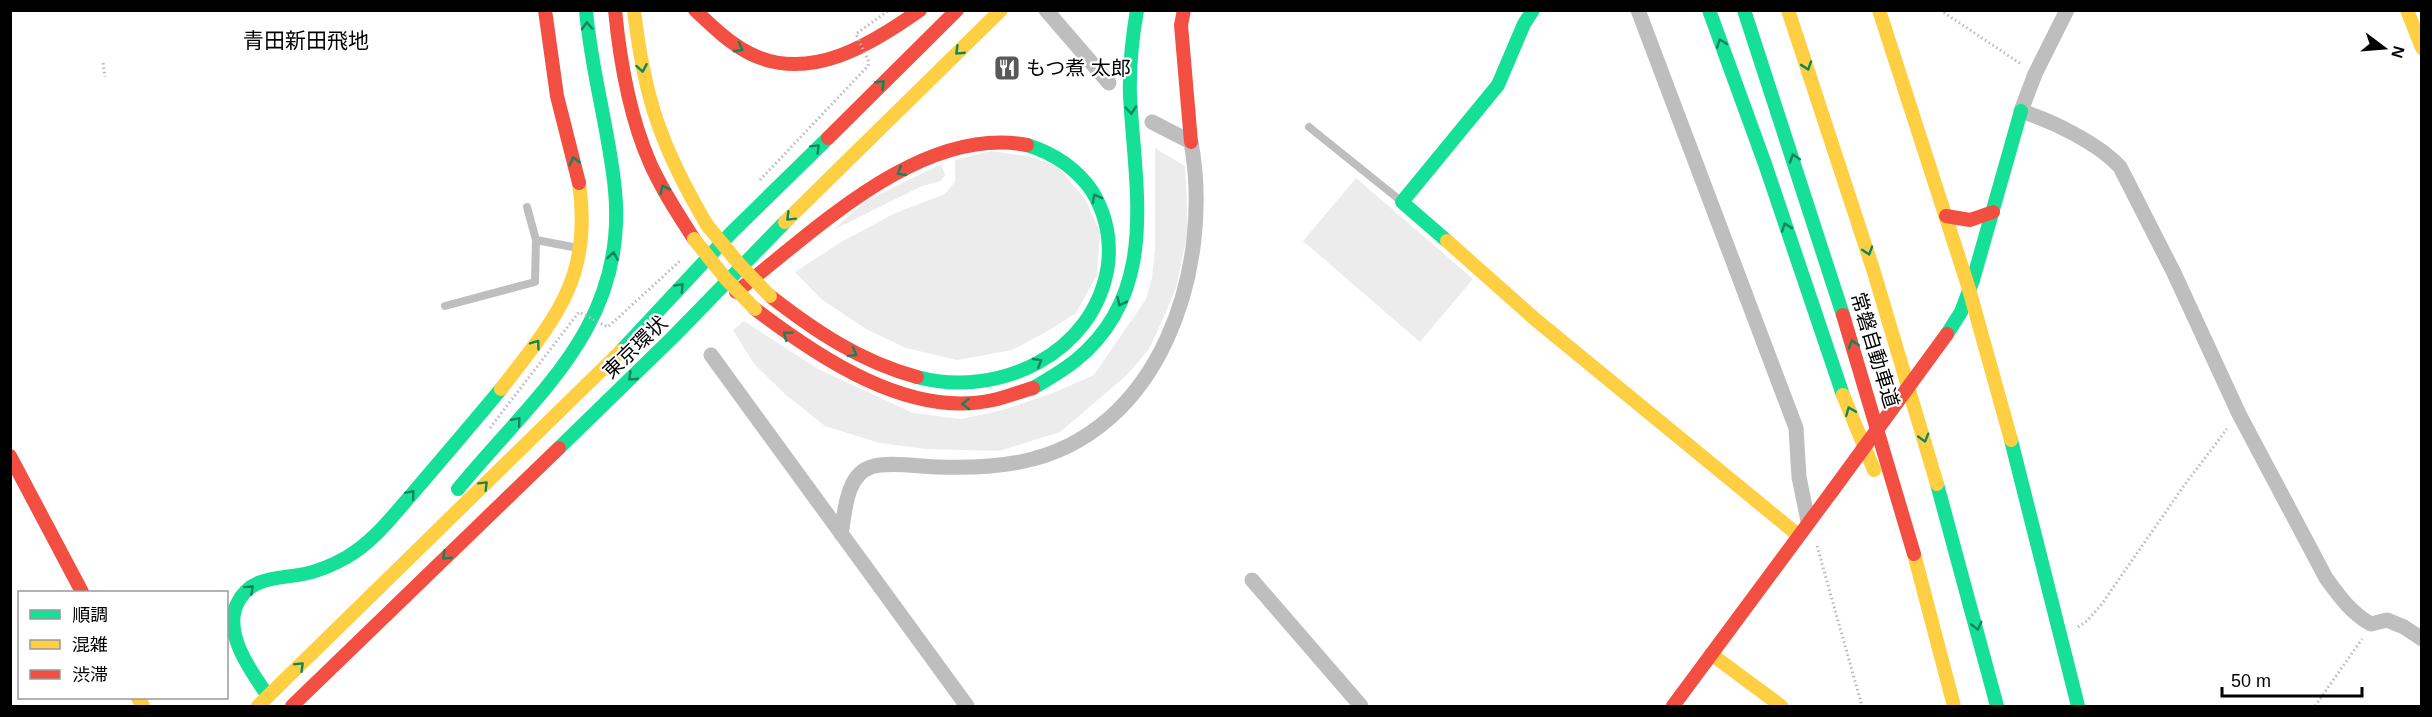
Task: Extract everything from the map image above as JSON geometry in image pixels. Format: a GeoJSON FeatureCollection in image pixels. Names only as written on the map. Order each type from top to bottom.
{"type":"FeatureCollection","features":[{"type":"Feature","properties":{"kind":"main road"},"geometry":{"type":"LineString","coordinates":[[268,696],[243,656],[233,626],[236,607],[245,592],[261,580],[297,575],[334,564],[356,553],[371,540],[488,406],[551,323],[570,290],[579,248],[581,217],[577,168],[558,96],[545,10]]}},
{"type":"Feature","properties":{"kind":"main road"},"geometry":{"type":"LineString","coordinates":[[388,580],[464,482],[561,371],[588,332],[601,302],[611,272],[617,214],[608,151],[593,75],[586,10]]}},
{"type":"Feature","properties":{"kind":"main road"},"geometry":{"type":"LineString","coordinates":[[615,10],[618,48],[637,128],[655,172],[694,239],[726,279],[755,309],[812,353],[843,371],[889,391],[935,402],[981,403],[1005,399],[1030,390],[1069,366],[1090,349],[1120,306],[1130,282],[1138,217],[1129,87],[1131,48],[1137,10]]}},
{"type":"Feature","properties":{"kind":"main road"},"geometry":{"type":"LineString","coordinates":[[634,10],[642,74],[651,108],[675,167],[707,225],[740,265],[770,296],[831,340],[863,358],[892,371],[949,383],[998,380],[1021,372],[1064,346],[1094,308],[1105,282],[1110,236],[1104,213],[1090,187],[1075,170],[1056,156],[1036,147],[1011,142],[987,142],[954,149],[936,154],[905,170],[822,225],[766,270],[674,336]]}},
{"type":"Feature","properties":{"kind":"main road"},"geometry":{"type":"LineString","coordinates":[[695,10],[711,28],[731,44],[754,56],[778,63],[806,65],[832,61],[856,52],[887,35],[920,10]]}},
{"type":"Feature","properties":{"kind":"main road","name":"東京環状"},"geometry":{"type":"LineString","coordinates":[[258,706],[617,355],[731,233],[957,10]]}},
{"type":"Feature","properties":{"kind":"main road","name":"東京環状"},"geometry":{"type":"LineString","coordinates":[[292,706],[674,336],[749,257],[1001,10]]}},
{"type":"Feature","properties":{"kind":"main road"},"geometry":{"type":"LineString","coordinates":[[1185,10],[1181,25],[1191,142]]}},
{"type":"Feature","properties":{"kind":"main road"},"geometry":{"type":"LineString","coordinates":[[1533,10],[1524,24],[1498,85],[1402,202],[1527,312],[1798,535]]}},
{"type":"Feature","properties":{"kind":"main road"},"geometry":{"type":"LineString","coordinates":[[1709,10],[1765,164],[1844,397],[1928,602]]}},
{"type":"Feature","properties":{"kind":"main road","name":"常磐自動車道"},"geometry":{"type":"LineString","coordinates":[[1744,10],[1868,391],[1928,602],[1954,706]]}},
{"type":"Feature","properties":{"kind":"main road","name":"常磐自動車道"},"geometry":{"type":"LineString","coordinates":[[1788,10],[1902,362],[1970,597],[1997,706]]}},
{"type":"Feature","properties":{"kind":"main road"},"geometry":{"type":"LineString","coordinates":[[1879,10],[1969,290],[2013,448],[2078,706]]}},
{"type":"Feature","properties":{"kind":"main road"},"geometry":{"type":"LineString","coordinates":[[2407,10],[2421,48]]}},
{"type":"Feature","properties":{"kind":"main road"},"geometry":{"type":"LineString","coordinates":[[1673,706],[1961,312],[1994,212],[2021,111]]}},
{"type":"Feature","properties":{"kind":"main road"},"geometry":{"type":"LineString","coordinates":[[1946,216],[1958,220],[1975,220],[1994,212]]}},
{"type":"Feature","properties":{"kind":"main road"},"geometry":{"type":"LineString","coordinates":[[10,456],[81,591]]}},
{"type":"Feature","properties":{"kind":"main road"},"geometry":{"type":"LineString","coordinates":[[1711,654],[1781,706]]}},
{"type":"Feature","properties":{"kind":"street"},"geometry":{"type":"LineString","coordinates":[[1046,10],[1109,83]]}},
{"type":"Feature","properties":{"kind":"street"},"geometry":{"type":"LineString","coordinates":[[1638,10],[1796,428],[1799,477],[1808,521]]}},
{"type":"Feature","properties":{"kind":"street"},"geometry":{"type":"LineString","coordinates":[[2067,10],[2034,74],[2021,111],[2041,117],[2080,138],[2112,157],[2120,167],[2174,273],[2239,414],[2326,578],[2343,602],[2357,616],[2371,624],[2386,620],[2404,627],[2421,639]]}},
{"type":"Feature","properties":{"kind":"street"},"geometry":{"type":"LineString","coordinates":[[841,534],[852,482],[870,467],[893,465],[988,468],[1024,461],[1062,448],[1088,435],[1112,416],[1134,392],[1154,365],[1173,329],[1185,293],[1197,211],[1197,174],[1191,142],[1152,122]]}},
{"type":"Feature","properties":{"kind":"street"},"geometry":{"type":"LineString","coordinates":[[711,355],[968,706]]}},
{"type":"Feature","properties":{"kind":"street"},"geometry":{"type":"LineString","coordinates":[[1252,580],[1361,706]]}},
{"type":"Feature","properties":{"kind":"lane"},"geometry":{"type":"LineString","coordinates":[[1309,127],[1402,202]]}},
{"type":"Feature","properties":{"kind":"lane"},"geometry":{"type":"LineString","coordinates":[[445,306],[535,282],[536,240],[527,207]]}},
{"type":"Feature","properties":{"kind":"lane"},"geometry":{"type":"LineString","coordinates":[[536,240],[579,248]]}},
{"type":"Feature","properties":{"kind":"path"},"geometry":{"type":"LineString","coordinates":[[760,180],[868,66],[869,62],[856,34],[889,10]]}},
{"type":"Feature","properties":{"kind":"path"},"geometry":{"type":"LineString","coordinates":[[1940,10],[2034,74]]}},
{"type":"Feature","properties":{"kind":"path"},"geometry":{"type":"LineString","coordinates":[[103,63],[105,77]]}},
{"type":"Feature","properties":{"kind":"path"},"geometry":{"type":"LineString","coordinates":[[490,428],[579,312],[608,327],[684,257]]}},
{"type":"Feature","properties":{"kind":"path"},"geometry":{"type":"LineString","coordinates":[[2062,638],[2087,621],[2101,605],[2183,487],[2239,414]]}},
{"type":"Feature","properties":{"kind":"path"},"geometry":{"type":"LineString","coordinates":[[1814,537],[1862,706]]}},
{"type":"Feature","properties":{"kind":"path"},"geometry":{"type":"LineString","coordinates":[[2315,706],[2371,624]]}},
{"type":"Feature","properties":{"kind":"shaded area"},"geometry":{"type":"Polygon","coordinates":[[[1155,148],[1185,166],[1188,230],[1176,288],[1149,349],[1127,375],[1060,432],[999,451],[926,449],[880,443],[825,426],[786,395],[754,364],[733,330],[744,321],[818,369],[913,413],[961,419],[1003,410],[1053,393],[1094,375],[1146,299],[1152,278],[1155,247],[1155,148]]]}},
{"type":"Feature","properties":{"kind":"shaded area"},"geometry":{"type":"Polygon","coordinates":[[[991,151],[1028,156],[1057,166],[1085,199],[1100,232],[1097,275],[1076,313],[1048,331],[1012,350],[957,360],[906,348],[866,329],[821,299],[795,272],[838,244],[893,214],[945,194],[955,182],[955,160],[991,151]]]}},
{"type":"Feature","properties":{"kind":"shaded area"},"geometry":{"type":"Polygon","coordinates":[[[941,164],[945,175],[941,181],[922,186],[833,230],[866,201],[941,164]]]}},
{"type":"Feature","properties":{"kind":"shaded area"},"geometry":{"type":"Polygon","coordinates":[[[1356,178],[1473,279],[1420,342],[1303,241],[1356,178]]]}},
{"type":"Feature","properties":{"kind":"traffic: fast"},"geometry":{"type":"LineString","coordinates":[[458,489],[545,389],[571,355],[592,319],[607,281],[615,238],[615,190],[586,10]]}},
{"type":"Feature","properties":{"kind":"traffic: fast"},"geometry":{"type":"LineString","coordinates":[[1033,388],[1075,361],[1102,334],[1120,304],[1131,272],[1136,238],[1137,203],[1130,74],[1137,10]]}},
{"type":"Feature","properties":{"kind":"traffic: fast"},"geometry":{"type":"LineString","coordinates":[[1447,241],[1402,202],[1498,85],[1524,24],[1533,10]]}},
{"type":"Feature","properties":{"kind":"traffic: fast"},"geometry":{"type":"LineString","coordinates":[[1709,10],[1765,164],[1843,395]]}},
{"type":"Feature","properties":{"kind":"traffic: fast"},"geometry":{"type":"LineString","coordinates":[[1744,10],[1843,315]]}},
{"type":"Feature","properties":{"kind":"traffic: fast"},"geometry":{"type":"LineString","coordinates":[[1947,334],[1961,312],[1973,280],[2021,111]]}},
{"type":"Feature","properties":{"kind":"traffic: fast"},"geometry":{"type":"LineString","coordinates":[[621,351],[731,233],[828,138]]}},
{"type":"Feature","properties":{"kind":"traffic: fast"},"geometry":{"type":"LineString","coordinates":[[917,377],[948,382],[979,381],[1010,375],[1038,363],[1063,345],[1084,323],[1099,296],[1108,265],[1109,246],[1104,218],[1097,200],[1086,183],[1071,168],[1046,152],[1027,145]]}},
{"type":"Feature","properties":{"kind":"traffic: fast"},"geometry":{"type":"LineString","coordinates":[[559,448],[674,336],[785,222]]}},
{"type":"Feature","properties":{"kind":"traffic: fast"},"geometry":{"type":"LineString","coordinates":[[268,696],[247,665],[236,640],[234,616],[237,604],[243,595],[249,588],[266,580],[304,574],[326,567],[347,557],[374,537],[501,389]]}},
{"type":"Feature","properties":{"kind":"traffic: fast"},"geometry":{"type":"LineString","coordinates":[[2011,440],[2078,706]]}},
{"type":"Feature","properties":{"kind":"traffic: fast"},"geometry":{"type":"LineString","coordinates":[[1937,484],[1997,706]]}},
{"type":"Feature","properties":{"kind":"traffic: slow"},"geometry":{"type":"LineString","coordinates":[[634,10],[643,70],[657,122],[678,172],[707,225]]}},
{"type":"Feature","properties":{"kind":"traffic: slow"},"geometry":{"type":"LineString","coordinates":[[785,222],[1001,10]]}},
{"type":"Feature","properties":{"kind":"traffic: slow"},"geometry":{"type":"LineString","coordinates":[[1788,10],[1873,269],[1937,484]]}},
{"type":"Feature","properties":{"kind":"traffic: slow"},"geometry":{"type":"LineString","coordinates":[[1879,10],[1969,289],[2011,440]]}},
{"type":"Feature","properties":{"kind":"traffic: slow"},"geometry":{"type":"LineString","coordinates":[[2407,10],[2422,48]]}},
{"type":"Feature","properties":{"kind":"traffic: slow"},"geometry":{"type":"LineString","coordinates":[[501,389],[538,341],[566,295],[575,271],[580,245],[582,216],[579,183]]}},
{"type":"Feature","properties":{"kind":"traffic: slow"},"geometry":{"type":"LineString","coordinates":[[707,225],[740,265],[770,296]]}},
{"type":"Feature","properties":{"kind":"traffic: slow"},"geometry":{"type":"LineString","coordinates":[[694,239],[726,279],[755,309]]}},
{"type":"Feature","properties":{"kind":"traffic: slow"},"geometry":{"type":"LineString","coordinates":[[1447,241],[1536,320],[1798,535]]}},
{"type":"Feature","properties":{"kind":"traffic: slow"},"geometry":{"type":"LineString","coordinates":[[258,706],[621,351]]}},
{"type":"Feature","properties":{"kind":"traffic: slow"},"geometry":{"type":"LineString","coordinates":[[1843,395],[1874,470]]}},
{"type":"Feature","properties":{"kind":"traffic: slow"},"geometry":{"type":"LineString","coordinates":[[1914,554],[1954,706]]}},
{"type":"Feature","properties":{"kind":"traffic: slow"},"geometry":{"type":"LineString","coordinates":[[1711,654],[1781,706]]}},
{"type":"Feature","properties":{"kind":"traffic: slow"},"geometry":{"type":"LineString","coordinates":[[139,699],[143,706]]}},
{"type":"Feature","properties":{"kind":"traffic: jam"},"geometry":{"type":"LineString","coordinates":[[545,10],[557,96],[579,183]]}},
{"type":"Feature","properties":{"kind":"traffic: jam"},"geometry":{"type":"LineString","coordinates":[[615,10],[626,88],[636,126],[660,183],[694,239]]}},
{"type":"Feature","properties":{"kind":"traffic: jam"},"geometry":{"type":"LineString","coordinates":[[695,10],[741,49],[772,61],[794,64],[817,62],[861,47],[920,10]]}},
{"type":"Feature","properties":{"kind":"traffic: jam"},"geometry":{"type":"LineString","coordinates":[[828,138],[957,10]]}},
{"type":"Feature","properties":{"kind":"traffic: jam"},"geometry":{"type":"LineString","coordinates":[[1184,10],[1181,25],[1191,142]]}},
{"type":"Feature","properties":{"kind":"traffic: jam"},"geometry":{"type":"LineString","coordinates":[[736,292],[834,214],[871,188],[908,167],[947,151],[987,143],[1027,145]]}},
{"type":"Feature","properties":{"kind":"traffic: jam"},"geometry":{"type":"LineString","coordinates":[[1946,216],[1970,220],[1993,212]]}},
{"type":"Feature","properties":{"kind":"traffic: jam"},"geometry":{"type":"LineString","coordinates":[[770,296],[839,344],[877,363],[917,377]]}},
{"type":"Feature","properties":{"kind":"traffic: jam"},"geometry":{"type":"LineString","coordinates":[[755,309],[836,364],[866,380],[897,392],[929,401],[961,404],[993,400],[1033,388]]}},
{"type":"Feature","properties":{"kind":"traffic: jam"},"geometry":{"type":"LineString","coordinates":[[1843,315],[1914,554]]}},
{"type":"Feature","properties":{"kind":"traffic: jam"},"geometry":{"type":"LineString","coordinates":[[1833,490],[1947,334]]}},
{"type":"Feature","properties":{"kind":"traffic: jam"},"geometry":{"type":"LineString","coordinates":[[292,706],[559,448]]}},
{"type":"Feature","properties":{"kind":"traffic: jam"},"geometry":{"type":"LineString","coordinates":[[10,456],[81,591]]}},
{"type":"Feature","properties":{"kind":"traffic: jam"},"geometry":{"type":"LineString","coordinates":[[1673,706],[1833,490]]}},
{"type":"Feature","properties":{"kind":"place","name":"もつ煮 太郎"},"geometry":{"type":"Point","coordinates":[1007,68]}},
{"type":"Feature","properties":{"kind":"district","name":"青田新田飛地"},"geometry":{"type":"Point","coordinates":[306,41]}}]}
